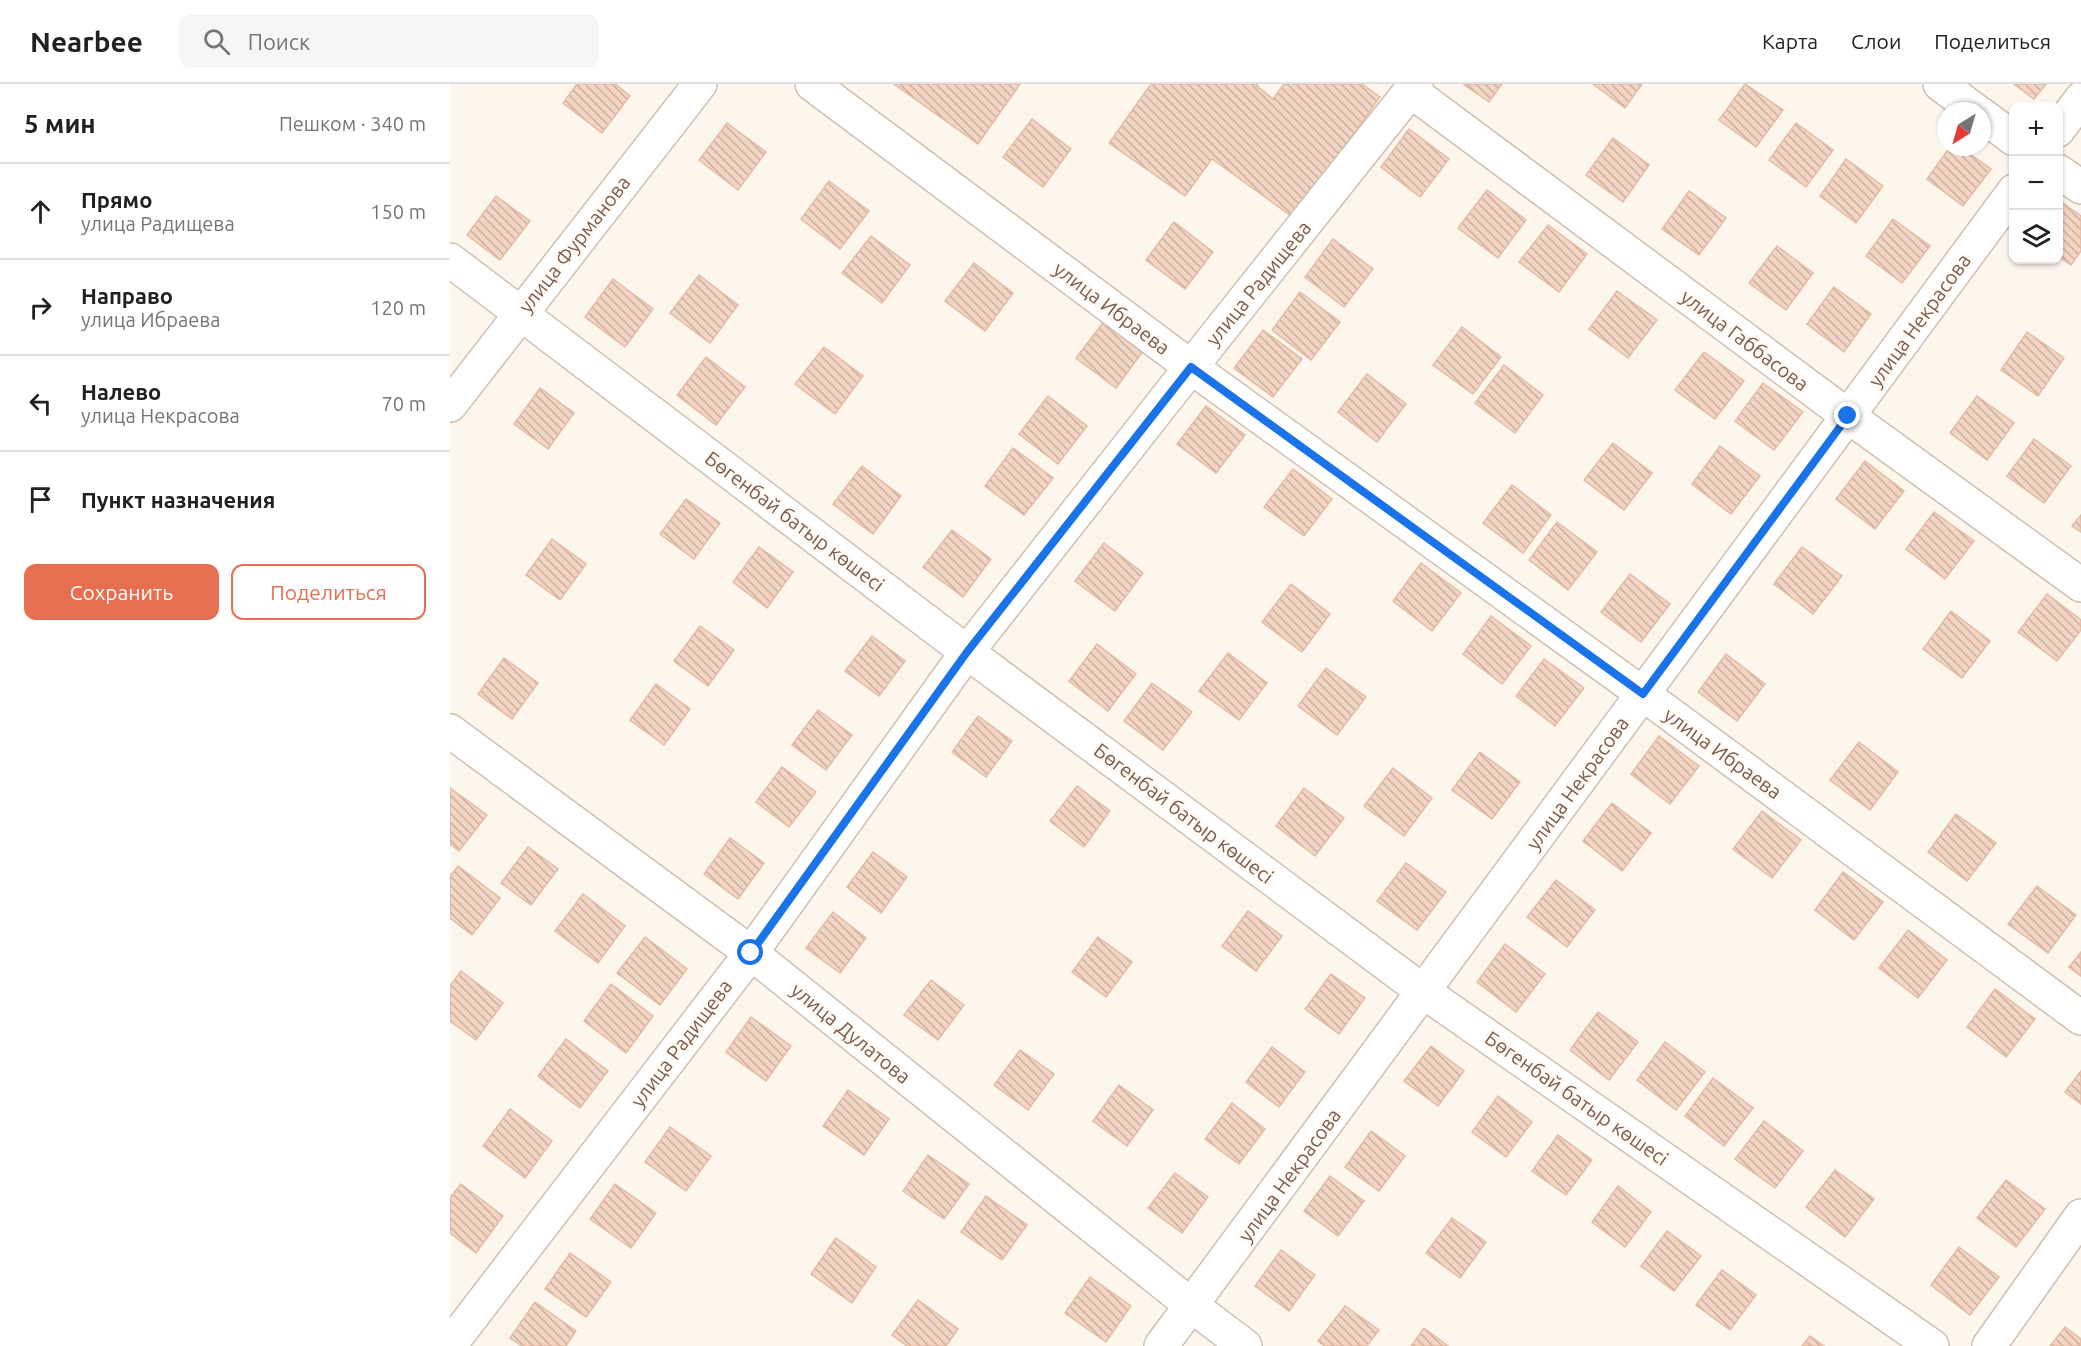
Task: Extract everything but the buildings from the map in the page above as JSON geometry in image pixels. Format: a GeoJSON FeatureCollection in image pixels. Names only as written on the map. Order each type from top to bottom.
{"type":"FeatureCollection","features":[{"type":"Feature","properties":{"kind":"street","name":"улица Фурманова"},"geometry":{"type":"LineString","coordinates":[[450,405],[700,84]]}},
{"type":"Feature","properties":{"kind":"street","name":"улица Ибраева"},"geometry":{"type":"LineString","coordinates":[[812,84],[1191,367],[1643,694],[2081,1018]]}},
{"type":"Feature","properties":{"kind":"street"},"geometry":{"type":"LineString","coordinates":[[1940,84],[1964,102]]}},
{"type":"Feature","properties":{"kind":"street","name":"улица Радищева"},"geometry":{"type":"LineString","coordinates":[[450,1345],[751,953],[967,652],[1414,87]]}},
{"type":"Feature","properties":{"kind":"street","name":"улица Габбасова"},"geometry":{"type":"LineString","coordinates":[[1414,87],[1848,416],[2081,585]]}},
{"type":"Feature","properties":{"kind":"street"},"geometry":{"type":"LineString","coordinates":[[2063,123],[2081,99]]}},
{"type":"Feature","properties":{"kind":"street"},"geometry":{"type":"LineString","coordinates":[[1991,122],[2009,136]]}},
{"type":"Feature","properties":{"kind":"street"},"geometry":{"type":"LineString","coordinates":[[2063,174],[2081,187]]}},
{"type":"Feature","properties":{"kind":"street","name":"улица Некрасова"},"geometry":{"type":"LineString","coordinates":[[1161,1346],[2009,196]]}},
{"type":"Feature","properties":{"kind":"street","name":"Бөгенбай батыр көшесі"},"geometry":{"type":"LineString","coordinates":[[450,260],[967,652],[1424,992],[1932,1346]]}},
{"type":"Feature","properties":{"kind":"street","name":"улица Дулатова"},"geometry":{"type":"LineString","coordinates":[[450,731],[751,953],[1245,1346]]}},
{"type":"Feature","properties":{"kind":"street"},"geometry":{"type":"LineString","coordinates":[[1989,1346],[2081,1216]]}},
{"type":"Feature","properties":{"kind":"route"},"geometry":{"type":"LineString","coordinates":[[751,953],[967,652],[1191,367],[1643,694],[1848,416]]}}]}
